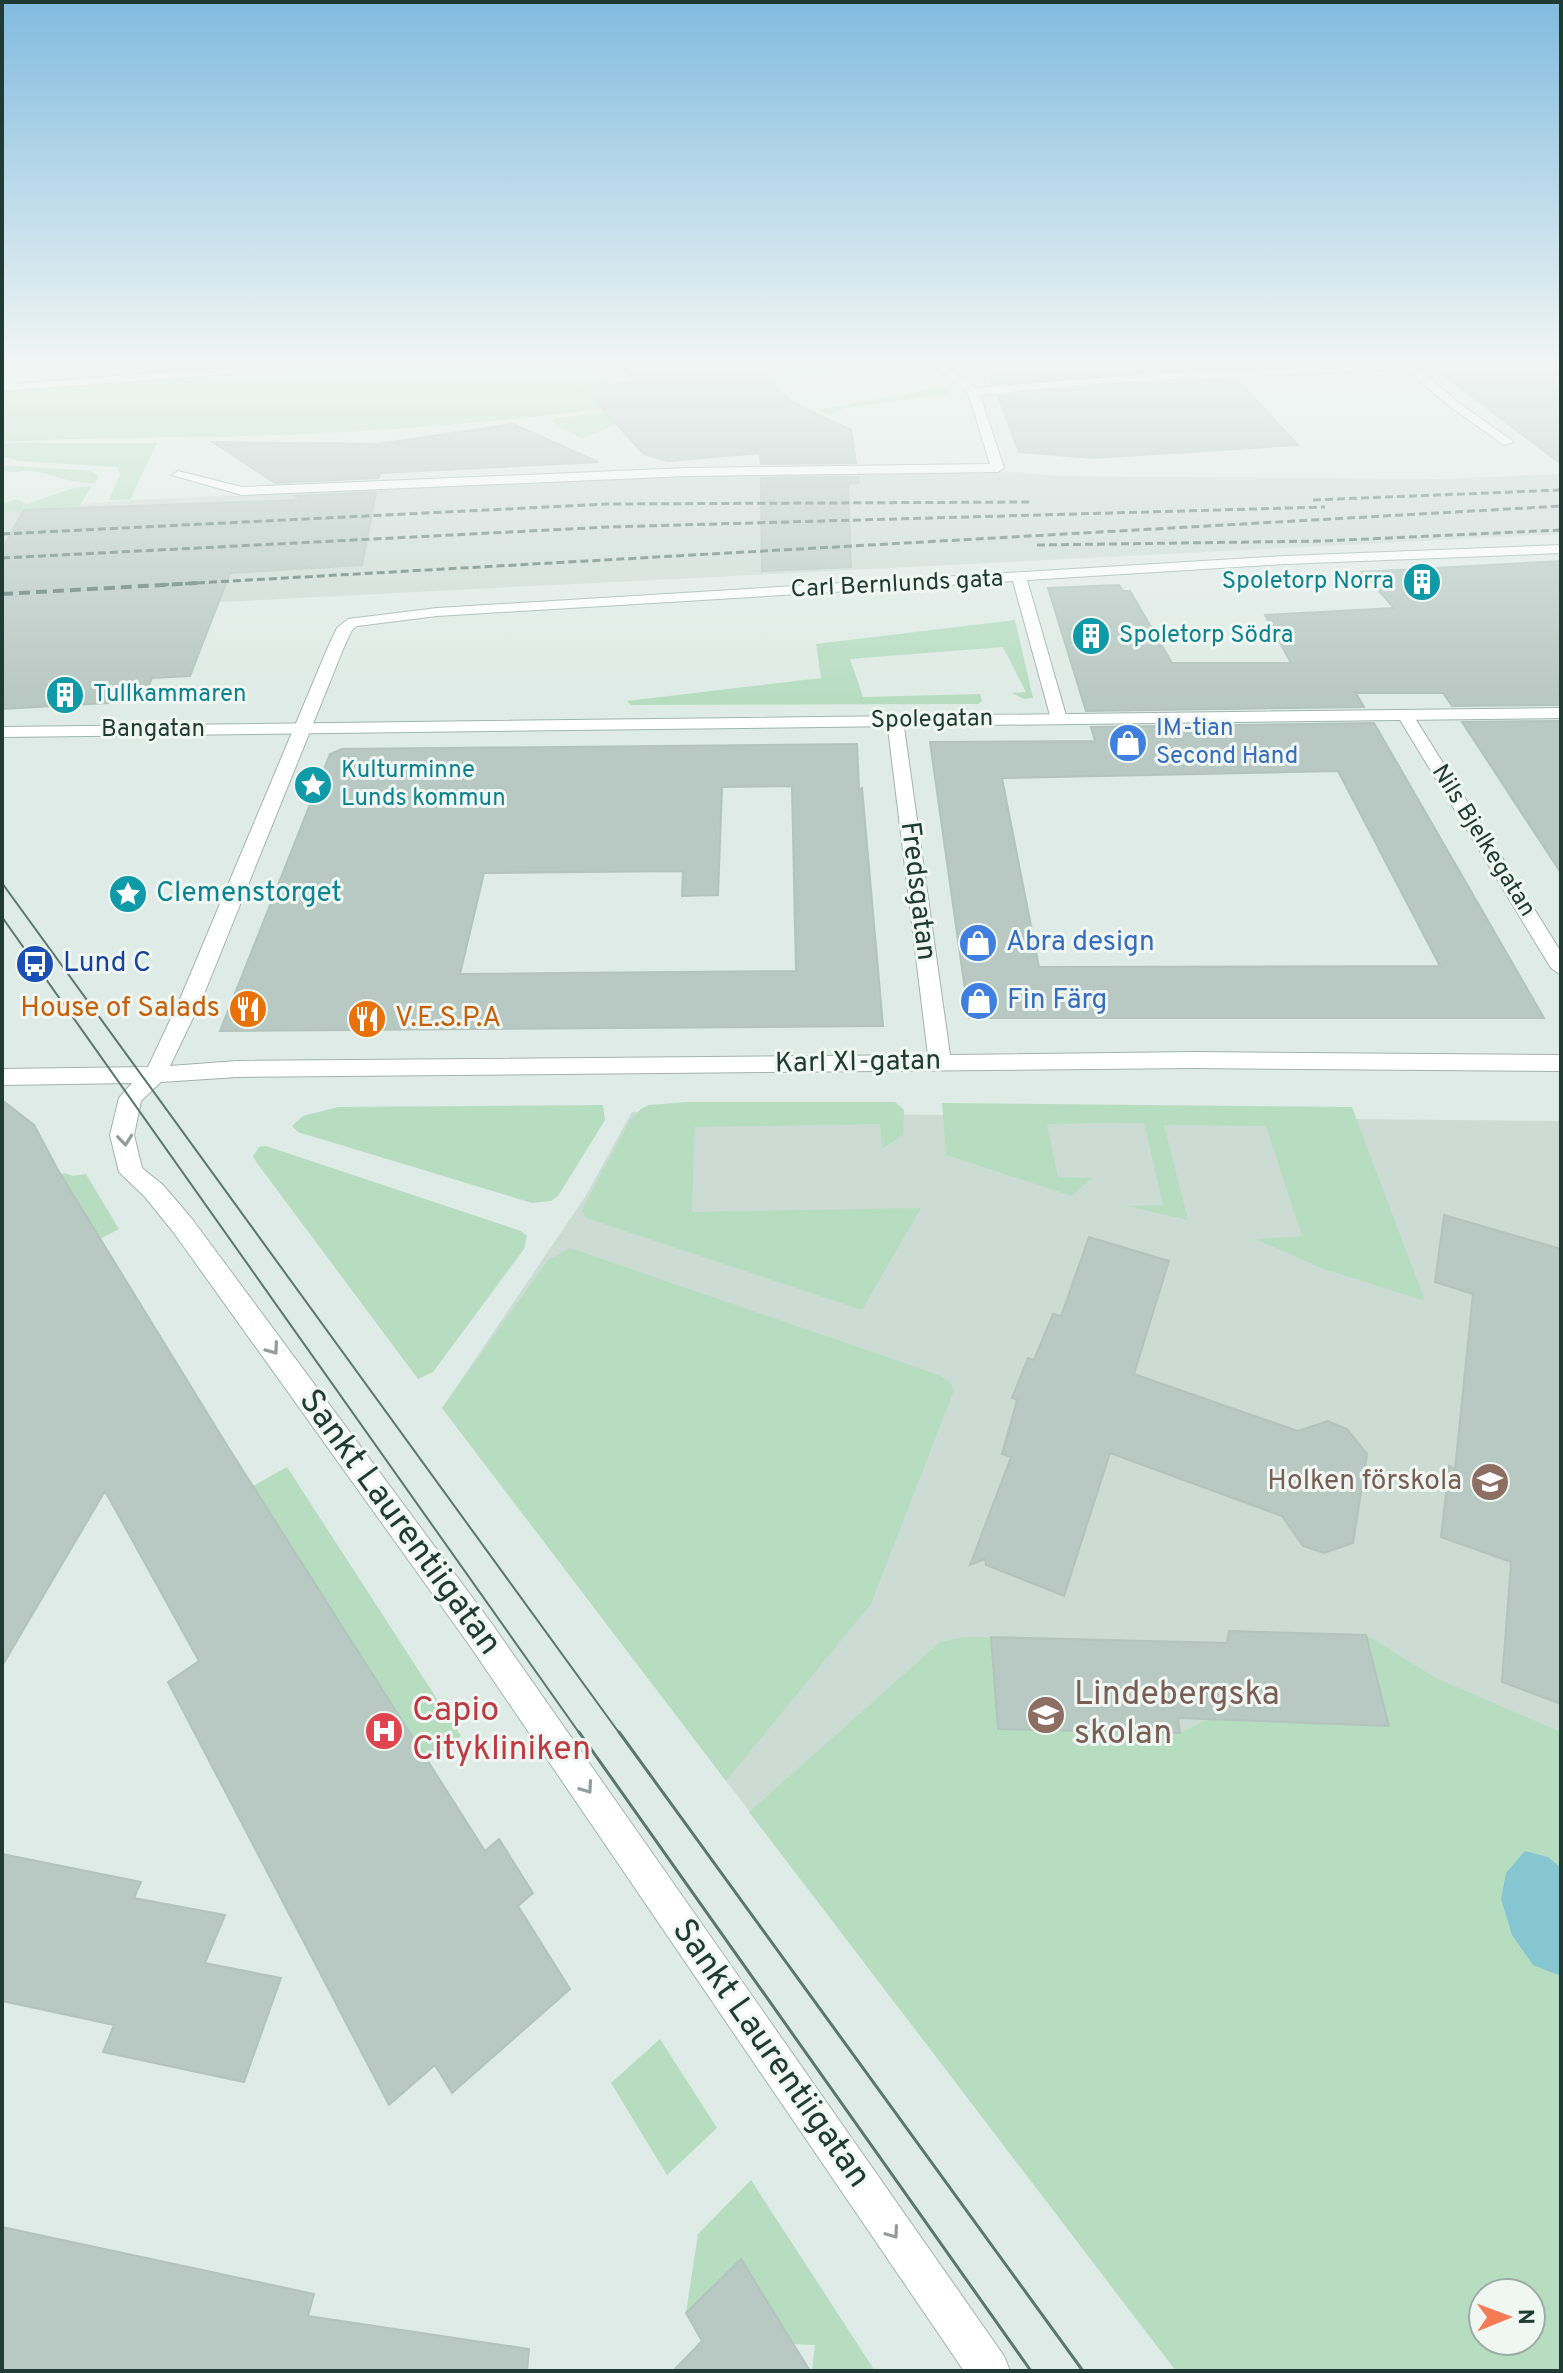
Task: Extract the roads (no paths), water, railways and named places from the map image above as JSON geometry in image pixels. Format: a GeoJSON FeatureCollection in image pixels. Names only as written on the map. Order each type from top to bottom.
{"type":"FeatureCollection","features":[{"type":"Feature","properties":{"kind":"street"},"geometry":{"type":"LineString","coordinates":[[181,476],[242,491],[599,476]]}},
{"type":"Feature","properties":{"kind":"street","name":"Carl Bernlunds gata"},"geometry":{"type":"LineString","coordinates":[[304,729],[345,628],[360,620],[437,612],[1285,560],[1561,549]]}},
{"type":"Feature","properties":{"kind":"street"},"geometry":{"type":"LineString","coordinates":[[1019,578],[1059,719]]}},
{"type":"Feature","properties":{"kind":"street","name":"Spolegatan"},"geometry":{"type":"LineString","coordinates":[[304,729],[1561,713]]}},
{"type":"Feature","properties":{"kind":"street","name":"Nils Bjelkegatan"},"geometry":{"type":"LineString","coordinates":[[1405,715],[1561,968]]}},
{"type":"Feature","properties":{"kind":"street","name":"Fredsgatan"},"geometry":{"type":"LineString","coordinates":[[895,720],[940,1062]]}},
{"type":"Feature","properties":{"kind":"street"},"geometry":{"type":"LineString","coordinates":[[2,1077],[155,1075],[304,729]]}},
{"type":"Feature","properties":{"kind":"street","name":"Bangatan"},"geometry":{"type":"LineString","coordinates":[[2,732],[304,729]]}},
{"type":"Feature","properties":{"kind":"street","name":"Karl XI-gatan"},"geometry":{"type":"LineString","coordinates":[[155,1075],[237,1069],[940,1062],[1561,1063]]}},
{"type":"Feature","properties":{"kind":"street","name":"Sankt Laurentiigatan"},"geometry":{"type":"LineString","coordinates":[[155,1075],[130,1098],[122,1135],[131,1172],[154,1191],[183,1226],[481,1635],[989,2371]]}},
{"type":"Feature","properties":{"kind":"water"},"geometry":{"type":"Polygon","coordinates":[[[1525,1851],[1548,1857],[1561,1868],[1561,1976],[1533,1965],[1512,1935],[1501,1899],[1506,1873],[1525,1851]]]}},
{"type":"Feature","properties":{"kind":"tram line"},"geometry":{"type":"LineString","coordinates":[[2,883],[620,1734]]}},
{"type":"Feature","properties":{"kind":"tram line"},"geometry":{"type":"LineString","coordinates":[[2,917],[580,1734]]}},
{"type":"Feature","properties":{"kind":"tram line"},"geometry":{"type":"LineString","coordinates":[[579,1732],[1031,2371]]}},
{"type":"Feature","properties":{"kind":"tram line"},"geometry":{"type":"LineString","coordinates":[[619,1732],[1083,2371]]}},
{"type":"Feature","properties":{"kind":"railway"},"geometry":{"type":"LineString","coordinates":[[1313,500],[1561,490]]}},
{"type":"Feature","properties":{"kind":"railway"},"geometry":{"type":"LineString","coordinates":[[2,534],[607,504],[1029,502]]}},
{"type":"Feature","properties":{"kind":"railway"},"geometry":{"type":"LineString","coordinates":[[161,585],[1561,506]]}},
{"type":"Feature","properties":{"kind":"railway"},"geometry":{"type":"LineString","coordinates":[[2,558],[608,527],[1325,507]]}},
{"type":"Feature","properties":{"kind":"railway"},"geometry":{"type":"LineString","coordinates":[[1037,545],[1323,541],[1561,530]]}},
{"type":"Feature","properties":{"kind":"railway"},"geometry":{"type":"LineString","coordinates":[[2,594],[197,583]]}},
{"type":"Feature","properties":{"kind":"place","name":"Spoletorp Norra"},"geometry":{"type":"Point","coordinates":[1422,582]}},
{"type":"Feature","properties":{"kind":"place","name":"Spoletorp Södra"},"geometry":{"type":"Point","coordinates":[1091,636]}},
{"type":"Feature","properties":{"kind":"place","name":"Tullkammaren"},"geometry":{"type":"Point","coordinates":[65,695]}},
{"type":"Feature","properties":{"kind":"place","name":"IM-tian Second Hand"},"geometry":{"type":"Point","coordinates":[1128,743]}},
{"type":"Feature","properties":{"kind":"place","name":"Kulturminne Lunds kommun"},"geometry":{"type":"Point","coordinates":[313,785]}},
{"type":"Feature","properties":{"kind":"place","name":"Clemenstorget"},"geometry":{"type":"Point","coordinates":[128,894]}},
{"type":"Feature","properties":{"kind":"place","name":"Abra design"},"geometry":{"type":"Point","coordinates":[978,943]}},
{"type":"Feature","properties":{"kind":"place","name":"Lund C"},"geometry":{"type":"Point","coordinates":[35,964]}},
{"type":"Feature","properties":{"kind":"place","name":"Fin Färg"},"geometry":{"type":"Point","coordinates":[979,1001]}},
{"type":"Feature","properties":{"kind":"place","name":"House of Salads"},"geometry":{"type":"Point","coordinates":[248,1009]}},
{"type":"Feature","properties":{"kind":"place","name":"V.E.S.P.A"},"geometry":{"type":"Point","coordinates":[367,1019]}},
{"type":"Feature","properties":{"kind":"place","name":"Holken förskola"},"geometry":{"type":"Point","coordinates":[1490,1482]}},
{"type":"Feature","properties":{"kind":"place","name":"Lindebergska skolan"},"geometry":{"type":"Point","coordinates":[1046,1715]}},
{"type":"Feature","properties":{"kind":"place","name":"Capio Citykliniken"},"geometry":{"type":"Point","coordinates":[384,1731]}}]}
